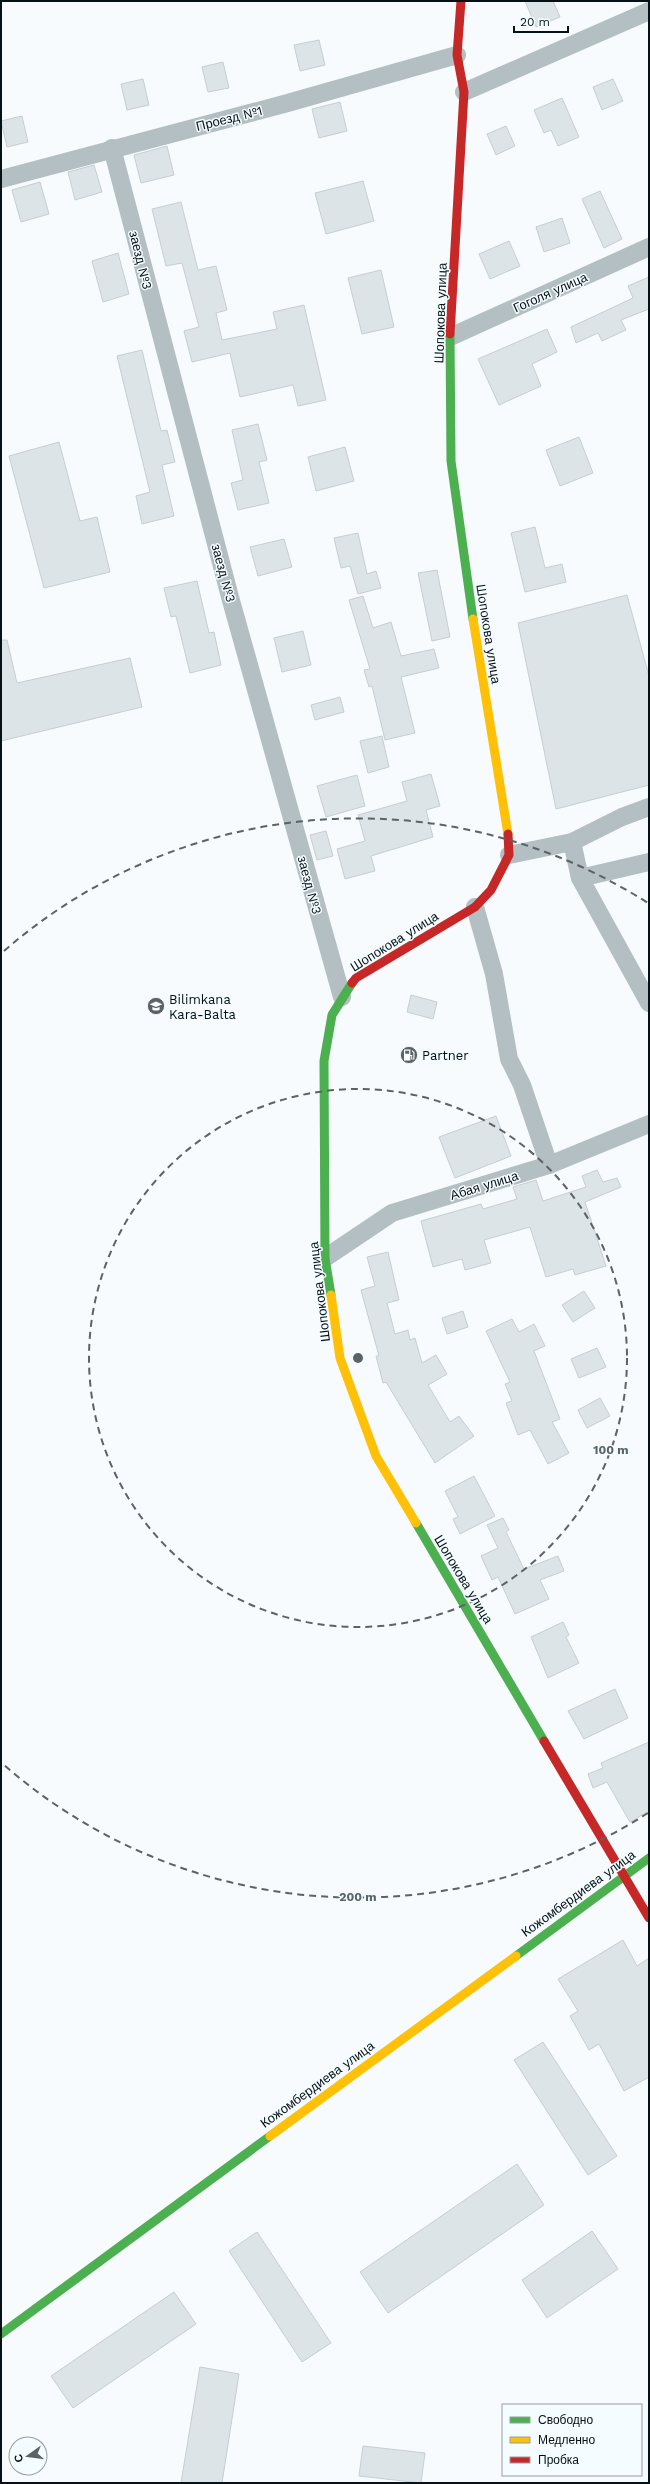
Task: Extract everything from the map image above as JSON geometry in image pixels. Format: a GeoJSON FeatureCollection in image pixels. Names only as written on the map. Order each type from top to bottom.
{"type":"FeatureCollection","features":[{"type":"Feature","properties":{"kind":"street","name":"Шопокова улица"},"geometry":{"type":"LineString","coordinates":[[461,1],[457,55],[464,92],[450,337],[451,461],[471,604],[508,833],[509,855],[491,890],[475,907],[356,978],[342,996],[332,1016],[324,1061],[325,1258],[340,1358],[370,1445],[649,1918]]}},
{"type":"Feature","properties":{"kind":"street"},"geometry":{"type":"LineString","coordinates":[[464,92],[649,12]]}},
{"type":"Feature","properties":{"kind":"street","name":"Проезд №1"},"geometry":{"type":"LineString","coordinates":[[1,179],[112,148],[284,104],[457,55]]}},
{"type":"Feature","properties":{"kind":"street","name":"заезд №3"},"geometry":{"type":"LineString","coordinates":[[112,148],[228,589],[342,996]]}},
{"type":"Feature","properties":{"kind":"street","name":"Гоголя улица"},"geometry":{"type":"LineString","coordinates":[[450,337],[649,247]]}},
{"type":"Feature","properties":{"kind":"street"},"geometry":{"type":"LineString","coordinates":[[509,855],[572,842],[622,818],[649,808]]}},
{"type":"Feature","properties":{"kind":"street"},"geometry":{"type":"LineString","coordinates":[[572,842],[580,878],[649,1003]]}},
{"type":"Feature","properties":{"kind":"street"},"geometry":{"type":"LineString","coordinates":[[580,878],[649,862]]}},
{"type":"Feature","properties":{"kind":"street"},"geometry":{"type":"LineString","coordinates":[[475,907],[494,974],[509,1059],[522,1085],[549,1165]]}},
{"type":"Feature","properties":{"kind":"street","name":"Абая улица"},"geometry":{"type":"LineString","coordinates":[[325,1258],[392,1213],[549,1165],[649,1124]]}},
{"type":"Feature","properties":{"kind":"street","name":"Кожомбердиева улица"},"geometry":{"type":"LineString","coordinates":[[1,2334],[624,1874],[649,1858]]}},
{"type":"Feature","properties":{"kind":"building"},"geometry":{"type":"Polygon","coordinates":[[[525,1],[553,1],[560,17],[536,27],[525,1]]]}},
{"type":"Feature","properties":{"kind":"building"},"geometry":{"type":"Polygon","coordinates":[[[319,40],[325,65],[300,71],[294,45],[319,40]]]}},
{"type":"Feature","properties":{"kind":"building"},"geometry":{"type":"Polygon","coordinates":[[[223,62],[229,88],[208,92],[202,67],[223,62]]]}},
{"type":"Feature","properties":{"kind":"building"},"geometry":{"type":"Polygon","coordinates":[[[143,79],[149,105],[127,110],[121,84],[143,79]]]}},
{"type":"Feature","properties":{"kind":"building"},"geometry":{"type":"Polygon","coordinates":[[[613,79],[623,101],[602,110],[593,87],[613,79]]]}},
{"type":"Feature","properties":{"kind":"building"},"geometry":{"type":"Polygon","coordinates":[[[562,98],[579,137],[558,146],[551,130],[544,133],[534,110],[562,98]]]}},
{"type":"Feature","properties":{"kind":"building"},"geometry":{"type":"Polygon","coordinates":[[[340,102],[347,131],[319,138],[312,109],[340,102]]]}},
{"type":"Feature","properties":{"kind":"building"},"geometry":{"type":"Polygon","coordinates":[[[22,116],[28,142],[7,147],[1,121],[22,116]]]}},
{"type":"Feature","properties":{"kind":"building"},"geometry":{"type":"Polygon","coordinates":[[[506,126],[515,146],[496,155],[487,134],[506,126]]]}},
{"type":"Feature","properties":{"kind":"building"},"geometry":{"type":"Polygon","coordinates":[[[167,146],[174,175],[141,183],[134,155],[167,146]]]}},
{"type":"Feature","properties":{"kind":"building"},"geometry":{"type":"Polygon","coordinates":[[[94,165],[102,192],[75,200],[68,172],[94,165]]]}},
{"type":"Feature","properties":{"kind":"building"},"geometry":{"type":"Polygon","coordinates":[[[363,181],[374,221],[326,234],[315,193],[363,181]]]}},
{"type":"Feature","properties":{"kind":"building"},"geometry":{"type":"Polygon","coordinates":[[[40,182],[49,214],[21,222],[12,190],[40,182]]]}},
{"type":"Feature","properties":{"kind":"building"},"geometry":{"type":"Polygon","coordinates":[[[600,191],[622,239],[604,248],[582,199],[600,191]]]}},
{"type":"Feature","properties":{"kind":"building"},"geometry":{"type":"Polygon","coordinates":[[[181,202],[198,270],[216,266],[227,310],[216,313],[222,340],[277,329],[273,312],[304,305],[326,400],[298,406],[293,385],[240,397],[230,353],[192,362],[184,331],[199,327],[182,263],[166,266],[152,209],[181,202]]]}},
{"type":"Feature","properties":{"kind":"building"},"geometry":{"type":"Polygon","coordinates":[[[562,218],[570,243],[544,252],[536,227],[562,218]]]}},
{"type":"Feature","properties":{"kind":"building"},"geometry":{"type":"Polygon","coordinates":[[[509,241],[520,266],[490,279],[479,254],[509,241]]]}},
{"type":"Feature","properties":{"kind":"building"},"geometry":{"type":"Polygon","coordinates":[[[118,253],[129,294],[103,302],[92,261],[118,253]]]}},
{"type":"Feature","properties":{"kind":"building"},"geometry":{"type":"Polygon","coordinates":[[[381,270],[394,327],[362,334],[348,278],[381,270]]]}},
{"type":"Feature","properties":{"kind":"building"},"geometry":{"type":"Polygon","coordinates":[[[649,277],[649,309],[621,320],[626,330],[602,341],[598,333],[576,343],[571,327],[633,298],[628,286],[649,277]]]}},
{"type":"Feature","properties":{"kind":"building"},"geometry":{"type":"Polygon","coordinates":[[[547,329],[557,352],[532,364],[541,386],[499,405],[478,359],[547,329]]]}},
{"type":"Feature","properties":{"kind":"building"},"geometry":{"type":"Polygon","coordinates":[[[142,350],[161,431],[167,430],[175,462],[162,465],[174,516],[142,524],[136,496],[150,492],[117,356],[142,350]]]}},
{"type":"Feature","properties":{"kind":"building"},"geometry":{"type":"Polygon","coordinates":[[[258,424],[267,460],[259,462],[269,503],[238,510],[231,483],[243,480],[232,430],[258,424]]]}},
{"type":"Feature","properties":{"kind":"building"},"geometry":{"type":"Polygon","coordinates":[[[579,437],[593,473],[560,486],[546,450],[579,437]]]}},
{"type":"Feature","properties":{"kind":"building"},"geometry":{"type":"Polygon","coordinates":[[[59,442],[80,521],[97,517],[110,572],[44,588],[9,456],[59,442]]]}},
{"type":"Feature","properties":{"kind":"building"},"geometry":{"type":"Polygon","coordinates":[[[345,447],[354,481],[316,491],[308,457],[345,447]]]}},
{"type":"Feature","properties":{"kind":"building"},"geometry":{"type":"Polygon","coordinates":[[[535,527],[545,568],[562,564],[566,582],[525,592],[511,533],[535,527]]]}},
{"type":"Feature","properties":{"kind":"building"},"geometry":{"type":"Polygon","coordinates":[[[358,533],[367,574],[376,571],[381,588],[358,594],[350,566],[341,568],[334,538],[358,533]]]}},
{"type":"Feature","properties":{"kind":"building"},"geometry":{"type":"Polygon","coordinates":[[[284,539],[292,567],[258,576],[250,547],[284,539]]]}},
{"type":"Feature","properties":{"kind":"building"},"geometry":{"type":"Polygon","coordinates":[[[437,570],[450,637],[432,641],[418,573],[437,570]]]}},
{"type":"Feature","properties":{"kind":"building"},"geometry":{"type":"Polygon","coordinates":[[[197,581],[209,633],[214,632],[221,665],[190,673],[176,616],[171,617],[164,588],[197,581]]]}},
{"type":"Feature","properties":{"kind":"building"},"geometry":{"type":"Polygon","coordinates":[[[627,595],[649,676],[649,785],[556,809],[518,623],[627,595]]]}},
{"type":"Feature","properties":{"kind":"building"},"geometry":{"type":"Polygon","coordinates":[[[363,596],[373,628],[391,622],[401,656],[434,649],[439,668],[401,677],[415,733],[385,740],[372,686],[369,687],[364,670],[370,669],[349,600],[363,596]]]}},
{"type":"Feature","properties":{"kind":"building"},"geometry":{"type":"Polygon","coordinates":[[[303,631],[311,665],[282,672],[274,638],[303,631]]]}},
{"type":"Feature","properties":{"kind":"building"},"geometry":{"type":"Polygon","coordinates":[[[1,640],[7,640],[17,683],[130,658],[142,707],[1,741],[1,640]]]}},
{"type":"Feature","properties":{"kind":"building"},"geometry":{"type":"Polygon","coordinates":[[[340,697],[344,712],[315,720],[311,705],[340,697]]]}},
{"type":"Feature","properties":{"kind":"building"},"geometry":{"type":"Polygon","coordinates":[[[382,736],[389,767],[368,773],[360,741],[382,736]]]}},
{"type":"Feature","properties":{"kind":"building"},"geometry":{"type":"Polygon","coordinates":[[[431,774],[440,806],[426,810],[433,837],[371,856],[375,871],[345,879],[337,849],[365,841],[358,815],[407,801],[402,782],[431,774]]]}},
{"type":"Feature","properties":{"kind":"building"},"geometry":{"type":"Polygon","coordinates":[[[357,775],[365,806],[326,817],[317,786],[357,775]]]}},
{"type":"Feature","properties":{"kind":"building"},"geometry":{"type":"Polygon","coordinates":[[[326,831],[333,856],[317,860],[310,835],[326,831]]]}},
{"type":"Feature","properties":{"kind":"building"},"geometry":{"type":"Polygon","coordinates":[[[411,995],[437,1002],[433,1019],[407,1012],[411,995]]]}},
{"type":"Feature","properties":{"kind":"building"},"geometry":{"type":"Polygon","coordinates":[[[496,1116],[511,1156],[455,1178],[439,1137],[496,1116]]]}},
{"type":"Feature","properties":{"kind":"building"},"geometry":{"type":"Polygon","coordinates":[[[597,1170],[603,1182],[617,1178],[621,1187],[585,1202],[606,1266],[575,1275],[573,1269],[546,1277],[530,1227],[484,1240],[491,1263],[465,1270],[462,1259],[433,1267],[421,1221],[481,1204],[483,1209],[517,1199],[513,1187],[536,1180],[543,1201],[586,1187],[582,1176],[597,1170]]]}},
{"type":"Feature","properties":{"kind":"building"},"geometry":{"type":"Polygon","coordinates":[[[388,1252],[399,1300],[387,1303],[395,1334],[408,1330],[410,1340],[415,1338],[422,1363],[436,1355],[447,1374],[428,1385],[450,1422],[459,1416],[474,1436],[435,1463],[386,1382],[383,1383],[376,1356],[379,1356],[361,1290],[375,1286],[367,1257],[388,1252]]]}},
{"type":"Feature","properties":{"kind":"building"},"geometry":{"type":"Polygon","coordinates":[[[584,1291],[595,1308],[573,1322],[562,1305],[584,1291]]]}},
{"type":"Feature","properties":{"kind":"building"},"geometry":{"type":"Polygon","coordinates":[[[463,1311],[468,1327],[447,1334],[442,1318],[463,1311]]]}},
{"type":"Feature","properties":{"kind":"building"},"geometry":{"type":"Polygon","coordinates":[[[512,1319],[519,1332],[534,1324],[545,1346],[534,1351],[560,1419],[552,1422],[569,1453],[548,1464],[530,1430],[518,1435],[506,1403],[512,1401],[505,1384],[510,1382],[486,1331],[512,1319]]]}},
{"type":"Feature","properties":{"kind":"building"},"geometry":{"type":"Polygon","coordinates":[[[597,1348],[606,1367],[579,1378],[571,1359],[597,1348]]]}},
{"type":"Feature","properties":{"kind":"building"},"geometry":{"type":"Polygon","coordinates":[[[600,1398],[610,1416],[587,1428],[578,1410],[600,1398]]]}},
{"type":"Feature","properties":{"kind":"building"},"geometry":{"type":"Polygon","coordinates":[[[474,1476],[495,1516],[460,1534],[453,1519],[458,1517],[445,1491],[474,1476]]]}},
{"type":"Feature","properties":{"kind":"building"},"geometry":{"type":"Polygon","coordinates":[[[503,1518],[509,1530],[506,1532],[524,1569],[558,1556],[564,1571],[540,1580],[549,1599],[515,1614],[498,1577],[492,1580],[481,1556],[498,1548],[487,1525],[503,1518]]]}},
{"type":"Feature","properties":{"kind":"building"},"geometry":{"type":"Polygon","coordinates":[[[563,1622],[569,1635],[566,1637],[579,1663],[548,1678],[531,1637],[563,1622]]]}},
{"type":"Feature","properties":{"kind":"building"},"geometry":{"type":"Polygon","coordinates":[[[615,1689],[628,1718],[584,1739],[568,1711],[615,1689]]]}},
{"type":"Feature","properties":{"kind":"building"},"geometry":{"type":"Polygon","coordinates":[[[649,1742],[649,1811],[630,1822],[607,1782],[593,1788],[588,1774],[603,1768],[601,1763],[649,1742]]]}},
{"type":"Feature","properties":{"kind":"building"},"geometry":{"type":"Polygon","coordinates":[[[623,1940],[637,1966],[649,1958],[649,2077],[624,2091],[599,2044],[589,2050],[570,2016],[578,2011],[558,1979],[623,1940]]]}},
{"type":"Feature","properties":{"kind":"building"},"geometry":{"type":"Polygon","coordinates":[[[543,2042],[617,2156],[588,2175],[514,2060],[543,2042]]]}},
{"type":"Feature","properties":{"kind":"building"},"geometry":{"type":"Polygon","coordinates":[[[517,2164],[544,2205],[388,2313],[360,2272],[517,2164]]]}},
{"type":"Feature","properties":{"kind":"building"},"geometry":{"type":"Polygon","coordinates":[[[592,2231],[618,2269],[547,2318],[522,2280],[592,2231]]]}},
{"type":"Feature","properties":{"kind":"building"},"geometry":{"type":"Polygon","coordinates":[[[257,2232],[331,2343],[302,2362],[229,2251],[257,2232]]]}},
{"type":"Feature","properties":{"kind":"building"},"geometry":{"type":"Polygon","coordinates":[[[174,2292],[196,2324],[73,2408],[51,2376],[174,2292]]]}},
{"type":"Feature","properties":{"kind":"building"},"geometry":{"type":"Polygon","coordinates":[[[200,2367],[239,2374],[222,2483],[181,2483],[200,2367]]]}},
{"type":"Feature","properties":{"kind":"building"},"geometry":{"type":"Polygon","coordinates":[[[363,2446],[425,2453],[421,2483],[359,2476],[363,2446]]]}},
{"type":"Feature","properties":{"kind":"traffic: fast"},"geometry":{"type":"LineString","coordinates":[[450,334],[451,461],[473,619]]}},
{"type":"Feature","properties":{"kind":"traffic: fast"},"geometry":{"type":"LineString","coordinates":[[331,1295],[325,1258],[324,1061],[332,1015],[352,983]]}},
{"type":"Feature","properties":{"kind":"traffic: fast"},"geometry":{"type":"LineString","coordinates":[[416,1523],[544,1741]]}},
{"type":"Feature","properties":{"kind":"traffic: fast"},"geometry":{"type":"LineString","coordinates":[[516,1956],[649,1858]]}},
{"type":"Feature","properties":{"kind":"traffic: fast"},"geometry":{"type":"LineString","coordinates":[[1,2334],[270,2136]]}},
{"type":"Feature","properties":{"kind":"traffic: slow"},"geometry":{"type":"LineString","coordinates":[[473,619],[508,834]]}},
{"type":"Feature","properties":{"kind":"traffic: slow"},"geometry":{"type":"LineString","coordinates":[[331,1295],[340,1358],[376,1456],[416,1523]]}},
{"type":"Feature","properties":{"kind":"traffic: slow"},"geometry":{"type":"LineString","coordinates":[[270,2136],[516,1956]]}},
{"type":"Feature","properties":{"kind":"traffic: jam"},"geometry":{"type":"LineString","coordinates":[[450,334],[464,92],[457,55],[461,1]]}},
{"type":"Feature","properties":{"kind":"traffic: jam"},"geometry":{"type":"LineString","coordinates":[[352,983],[356,978],[475,907],[491,890],[509,855],[508,834]]}},
{"type":"Feature","properties":{"kind":"traffic: jam"},"geometry":{"type":"LineString","coordinates":[[544,1741],[649,1918]]}},
{"type":"Feature","properties":{"kind":"place","name":"Bilimkana Kara-Balta"},"geometry":{"type":"Point","coordinates":[156,1006]}},
{"type":"Feature","properties":{"kind":"place","name":"Partner"},"geometry":{"type":"Point","coordinates":[409,1055]}}]}
